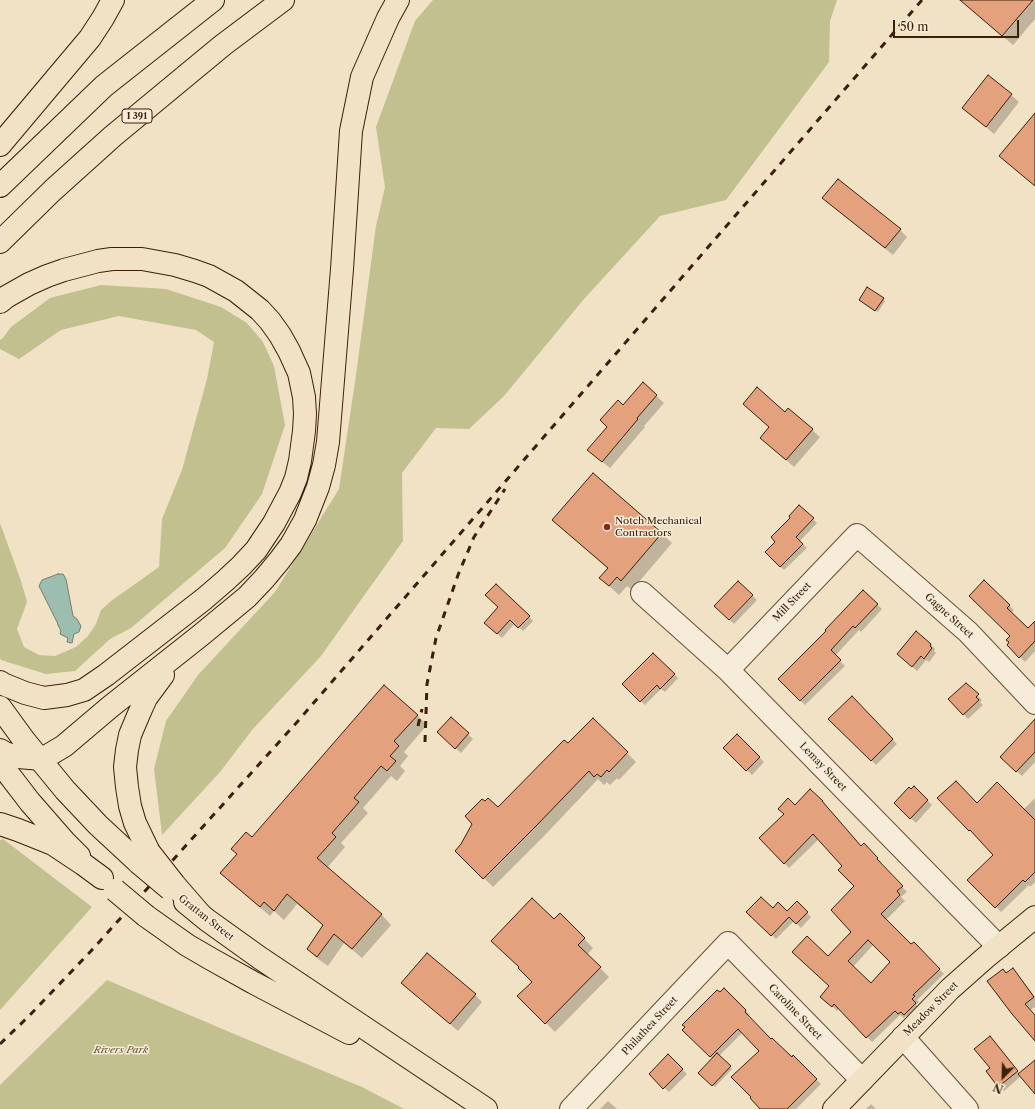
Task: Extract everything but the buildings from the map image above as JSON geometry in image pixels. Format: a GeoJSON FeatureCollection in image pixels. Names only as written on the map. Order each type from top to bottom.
{"type":"FeatureCollection","features":[{"type":"Feature","properties":{"kind":"main road"},"geometry":{"type":"LineString","coordinates":[[0,145],[90,38],[113,0]]}},
{"type":"Feature","properties":{"kind":"main road"},"geometry":{"type":"LineString","coordinates":[[0,186],[104,86],[213,0]]}},
{"type":"Feature","properties":{"kind":"main road","name":"I 391"},"geometry":{"type":"LineString","coordinates":[[0,242],[53,190],[113,136],[223,44],[283,0]]}},
{"type":"Feature","properties":{"kind":"main road"},"geometry":{"type":"LineString","coordinates":[[0,750],[4,753],[18,757],[40,759],[45,758],[64,746],[110,707],[201,635],[246,596],[264,579],[279,561],[291,545],[305,520],[318,487],[328,442],[342,269],[351,131],[362,77],[388,18],[398,0]]}},
{"type":"Feature","properties":{"kind":"main road"},"geometry":{"type":"LineString","coordinates":[[0,302],[47,276],[64,270],[112,260],[142,260],[175,265],[209,276],[236,291],[260,310],[280,335],[289,351],[298,374],[304,397],[305,414],[300,461],[296,478],[290,493],[274,523],[256,550],[226,580],[131,656],[84,690],[67,695],[44,698],[24,693],[0,682]]}},
{"type":"Feature","properties":{"kind":"main road"},"geometry":{"type":"LineString","coordinates":[[144,857],[130,806],[127,787],[125,767],[128,743],[146,698],[160,678],[201,635]]}},
{"type":"Feature","properties":{"kind":"main road"},"geometry":{"type":"LineString","coordinates":[[0,707],[24,740],[65,790],[98,825],[144,857]]}},
{"type":"Feature","properties":{"kind":"main road","name":"Grattan Street"},"geometry":{"type":"LineString","coordinates":[[0,762],[30,802],[64,841],[108,884],[146,916],[187,945],[210,959],[450,1085]]}},
{"type":"Feature","properties":{"kind":"main road"},"geometry":{"type":"LineString","coordinates":[[0,824],[53,844],[83,864],[108,884]]}},
{"type":"Feature","properties":{"kind":"main road","name":"Grattan Street"},"geometry":{"type":"LineString","coordinates":[[144,857],[172,887],[207,920],[260,958],[486,1109]]}},
{"type":"Feature","properties":{"kind":"main road","name":"Meadow Street"},"geometry":{"type":"LineString","coordinates":[[834,1109],[950,989],[1035,917]]}},
{"type":"Feature","properties":{"kind":"street","name":"Mill Street"},"geometry":{"type":"LineString","coordinates":[[728,670],[857,535]]}},
{"type":"Feature","properties":{"kind":"street","name":"Gagne Street"},"geometry":{"type":"LineString","coordinates":[[857,535],[968,632],[1035,703]]}},
{"type":"Feature","properties":{"kind":"street","name":"Lemay Street"},"geometry":{"type":"LineString","coordinates":[[642,593],[728,670],[999,947]]}},
{"type":"Feature","properties":{"kind":"street","name":"Caroline Street"},"geometry":{"type":"LineString","coordinates":[[728,943],[862,1080]]}},
{"type":"Feature","properties":{"kind":"street","name":"Philathea Street"},"geometry":{"type":"LineString","coordinates":[[571,1109],[728,943]]}},
{"type":"Feature","properties":{"kind":"street"},"geometry":{"type":"LineString","coordinates":[[904,1037],[968,1109]]}},
{"type":"Feature","properties":{"kind":"green space"},"geometry":{"type":"Polygon","coordinates":[[[433,0],[837,0],[830,21],[829,62],[726,200],[660,216],[584,299],[504,396],[469,429],[436,428],[402,473],[403,541],[321,656],[252,730],[220,772],[162,835],[154,769],[166,721],[198,675],[275,592],[339,489],[376,226],[385,187],[376,127],[415,21],[433,0]]]}},
{"type":"Feature","properties":{"kind":"green space"},"geometry":{"type":"Polygon","coordinates":[[[101,285],[166,289],[221,307],[247,323],[263,342],[274,366],[285,425],[262,494],[225,548],[131,628],[110,639],[75,671],[46,674],[1,660],[0,658],[0,523],[27,602],[17,629],[24,647],[39,655],[55,656],[76,647],[88,636],[96,624],[101,610],[111,601],[159,567],[162,519],[182,470],[207,379],[214,342],[196,330],[119,316],[61,330],[19,359],[0,349],[0,340],[11,327],[50,298],[101,285]]]}},
{"type":"Feature","properties":{"kind":"green space"},"geometry":{"type":"Polygon","coordinates":[[[3,839],[92,907],[0,1010],[0,840],[3,839]]]}},
{"type":"Feature","properties":{"kind":"green space","name":"Rivers Park"},"geometry":{"type":"Polygon","coordinates":[[[107,980],[362,1087],[404,1109],[0,1109],[0,1085],[107,980]]]}},
{"type":"Feature","properties":{"kind":"shaded area"},"geometry":{"type":"Polygon","coordinates":[[[58,574],[63,574],[66,579],[73,616],[77,619],[81,626],[79,632],[74,634],[72,643],[67,642],[68,638],[60,634],[61,631],[39,586],[42,580],[58,574]]]}},
{"type":"Feature","properties":{"kind":"railway"},"geometry":{"type":"LineString","coordinates":[[0,1044],[91,951],[298,721],[922,0]]}},
{"type":"Feature","properties":{"kind":"railway"},"geometry":{"type":"LineString","coordinates":[[425,742],[427,684],[436,638],[458,575],[474,537],[505,489]]}},
{"type":"Feature","properties":{"kind":"railway"},"geometry":{"type":"LineString","coordinates":[[418,726],[422,709]]}},
{"type":"Feature","properties":{"kind":"place","name":"Notch Mechanical Contractors"},"geometry":{"type":"Point","coordinates":[607,527]}}]}
